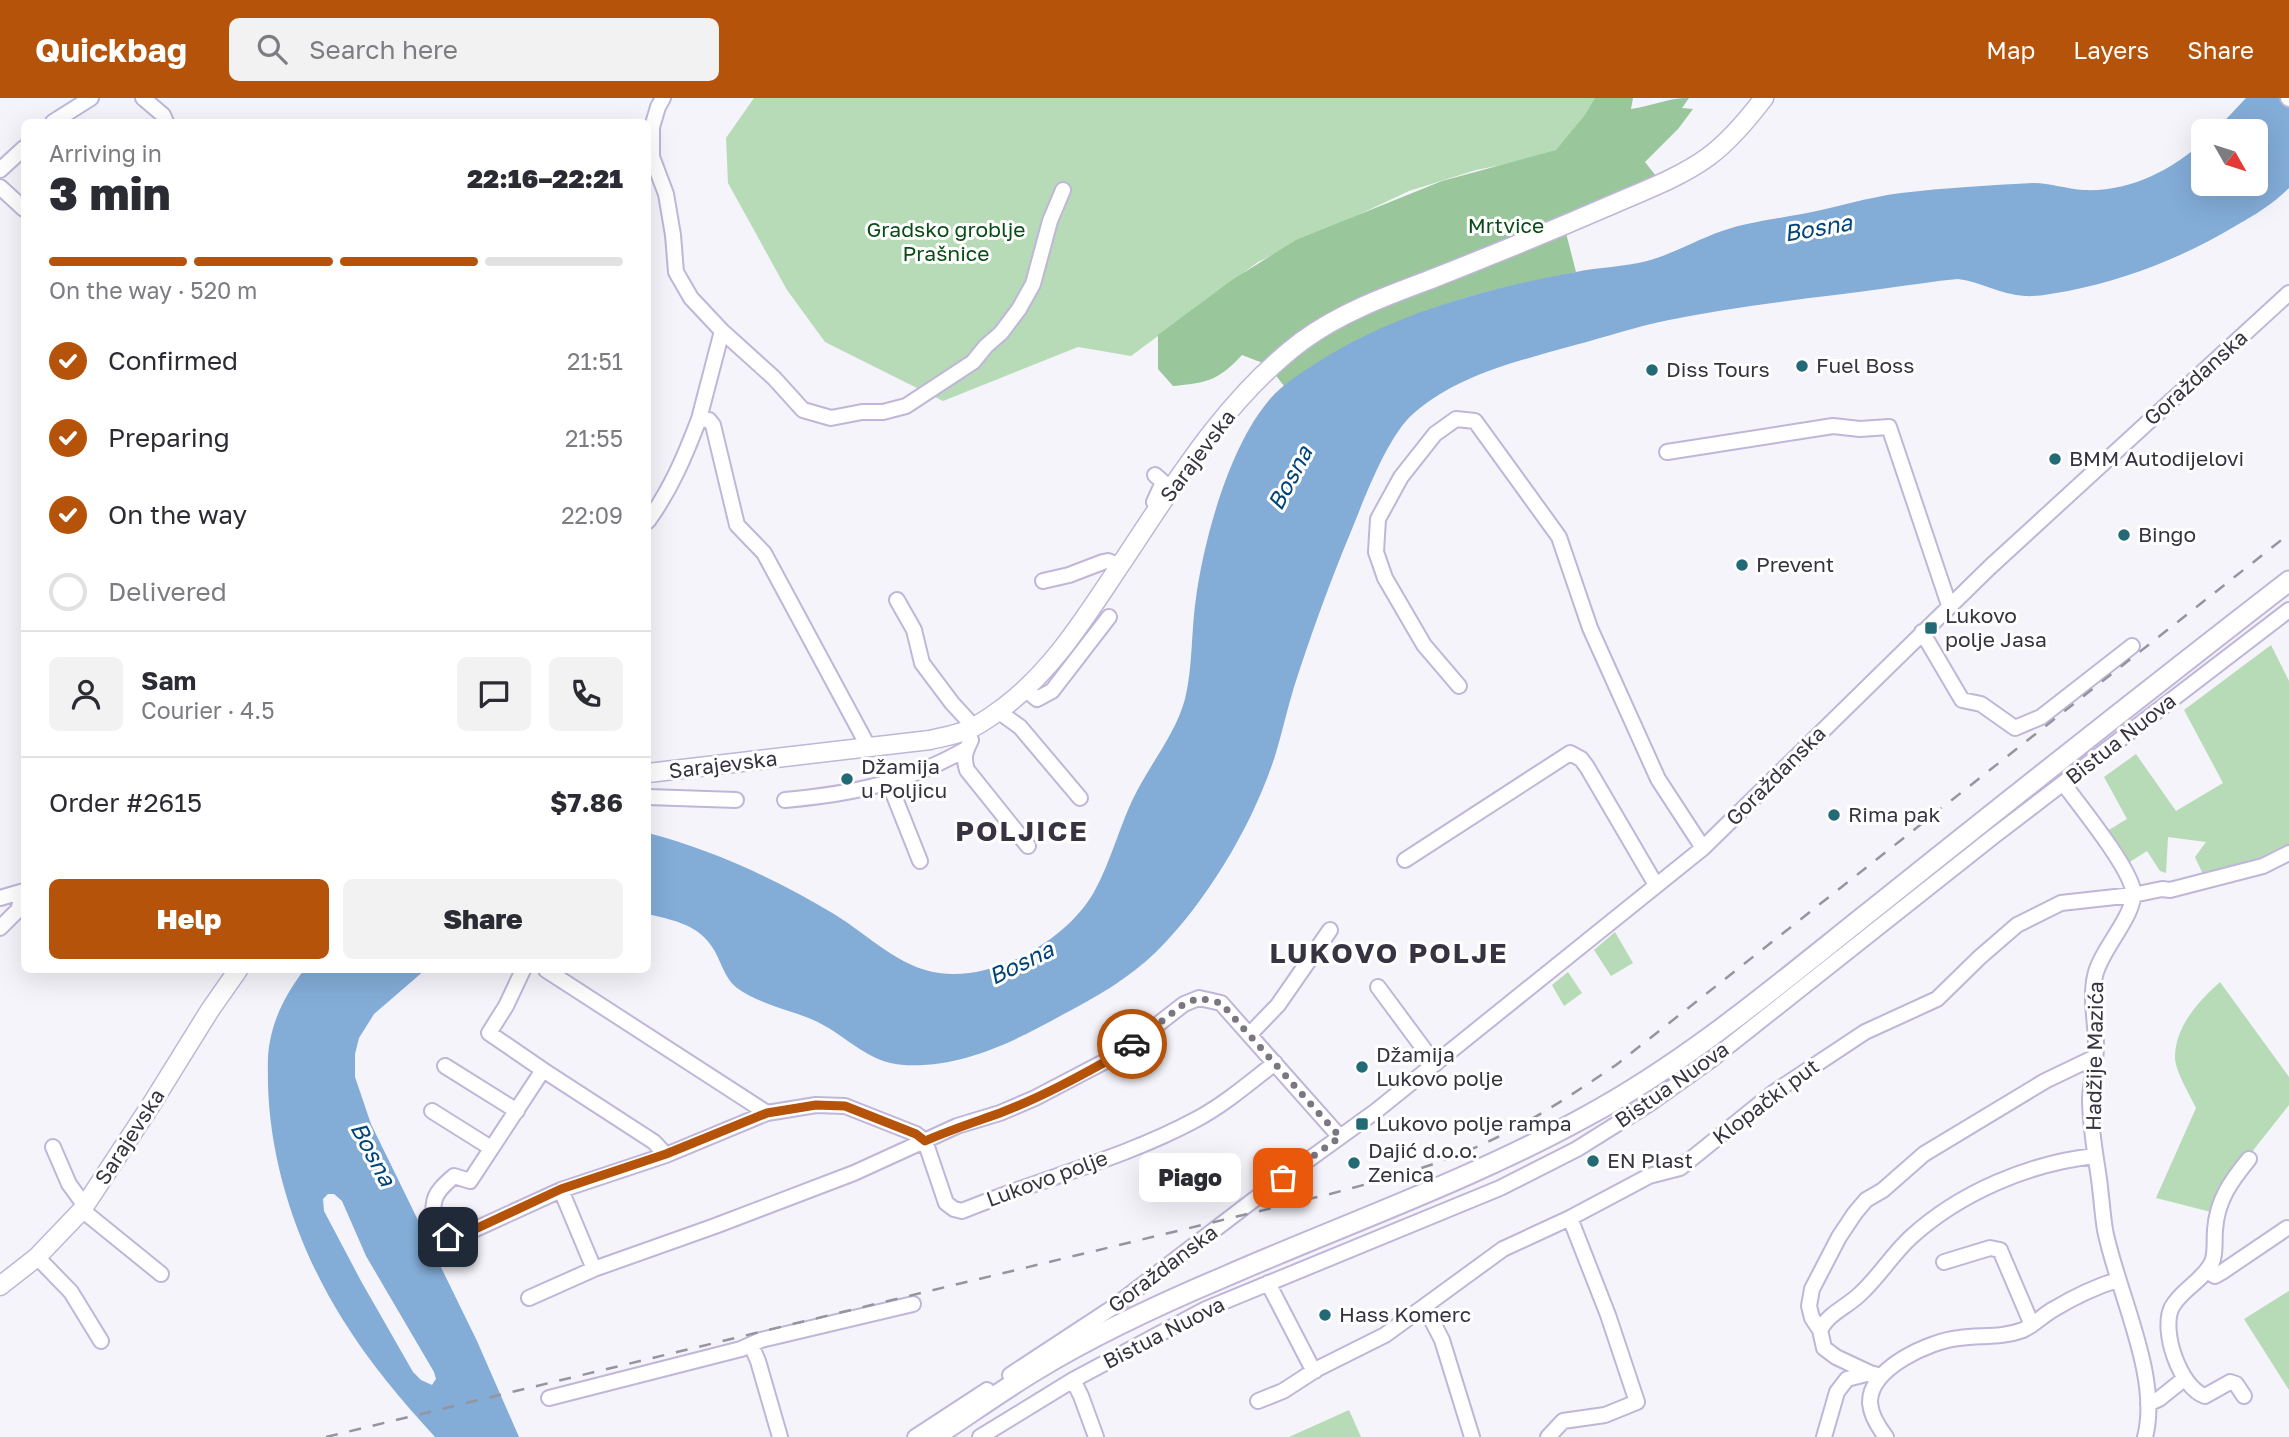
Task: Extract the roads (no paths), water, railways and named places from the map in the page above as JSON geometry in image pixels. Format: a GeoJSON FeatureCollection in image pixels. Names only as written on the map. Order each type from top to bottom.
{"type":"FeatureCollection","features":[{"type":"Feature","properties":{"kind":"highway"},"geometry":{"type":"LineString","coordinates":[[934,1437],[1035,1371],[1116,1327],[1225,1276],[1357,1223],[1492,1164],[1587,1116],[1635,1087],[1775,988],[2077,745],[2289,581]]}},
{"type":"Feature","properties":{"kind":"main road","name":"Sarajevska"},"geometry":{"type":"LineString","coordinates":[[651,774],[969,735],[1026,690],[1069,641],[1225,416],[1264,375],[1302,341],[1338,319],[1382,298],[1488,257],[1667,181],[1707,158],[1730,138],[1764,98]]}},
{"type":"Feature","properties":{"kind":"main road","name":"Sarajevska"},"geometry":{"type":"LineString","coordinates":[[2,1282],[37,1257],[83,1208],[236,973]]}},
{"type":"Feature","properties":{"kind":"street"},"geometry":{"type":"LineString","coordinates":[[58,119],[90,98]]}},
{"type":"Feature","properties":{"kind":"street"},"geometry":{"type":"LineString","coordinates":[[144,98],[165,119]]}},
{"type":"Feature","properties":{"kind":"street"},"geometry":{"type":"LineString","coordinates":[[663,98],[652,127],[652,158],[666,194],[676,272],[691,298],[722,331],[774,378],[803,410],[831,418],[862,412],[883,412],[906,406],[973,362],[1001,333],[1033,284],[1050,220],[1063,190]]}},
{"type":"Feature","properties":{"kind":"street"},"geometry":{"type":"LineString","coordinates":[[3,162],[21,150]]}},
{"type":"Feature","properties":{"kind":"street"},"geometry":{"type":"LineString","coordinates":[[0,187],[21,206]]}},
{"type":"Feature","properties":{"kind":"street","name":"Goraždanska"},"geometry":{"type":"LineString","coordinates":[[915,1437],[1112,1308],[1340,1137],[1703,848],[1949,606],[2289,293]]}},
{"type":"Feature","properties":{"kind":"street"},"geometry":{"type":"LineString","coordinates":[[651,517],[678,472],[699,419],[722,331]]}},
{"type":"Feature","properties":{"kind":"street"},"geometry":{"type":"LineString","coordinates":[[1459,686],[1424,645],[1385,578],[1376,552],[1378,519],[1401,477],[1435,435],[1456,418],[1475,421],[1559,537],[1590,628],[1658,779],[1703,848]]}},
{"type":"Feature","properties":{"kind":"street"},"geometry":{"type":"LineString","coordinates":[[699,419],[709,420],[713,425],[737,525],[764,553],[869,748]]}},
{"type":"Feature","properties":{"kind":"street"},"geometry":{"type":"LineString","coordinates":[[1667,452],[1833,426],[1860,429],[1889,427],[1949,606]]}},
{"type":"Feature","properties":{"kind":"street"},"geometry":{"type":"LineString","coordinates":[[1155,475],[1163,482],[1152,506],[1157,511]]}},
{"type":"Feature","properties":{"kind":"street"},"geometry":{"type":"LineString","coordinates":[[1043,581],[1069,575],[1102,562],[1108,561],[1119,566]]}},
{"type":"Feature","properties":{"kind":"street"},"geometry":{"type":"LineString","coordinates":[[897,600],[914,630],[922,663],[952,703],[969,735],[964,759],[967,770],[1028,846]]}},
{"type":"Feature","properties":{"kind":"street","name":"Bistua Nuova"},"geometry":{"type":"LineString","coordinates":[[980,1437],[1073,1380],[1206,1309],[1500,1188],[1598,1135],[1711,1060],[2063,783],[2289,611]]}},
{"type":"Feature","properties":{"kind":"street"},"geometry":{"type":"LineString","coordinates":[[1026,690],[1037,699],[1052,691],[1109,617]]}},
{"type":"Feature","properties":{"kind":"street"},"geometry":{"type":"LineString","coordinates":[[1922,632],[1962,700],[1981,704],[2015,729],[2040,717],[2132,646]]}},
{"type":"Feature","properties":{"kind":"street"},"geometry":{"type":"LineString","coordinates":[[998,711],[1020,727],[1080,798]]}},
{"type":"Feature","properties":{"kind":"street"},"geometry":{"type":"LineString","coordinates":[[785,800],[840,795],[889,783],[969,735]]}},
{"type":"Feature","properties":{"kind":"street"},"geometry":{"type":"LineString","coordinates":[[1405,860],[1570,753],[1581,759],[1587,767],[1656,885]]}},
{"type":"Feature","properties":{"kind":"street"},"geometry":{"type":"LineString","coordinates":[[889,783],[920,861]]}},
{"type":"Feature","properties":{"kind":"street"},"geometry":{"type":"LineString","coordinates":[[2063,783],[2125,872],[2133,888],[2133,895]]}},
{"type":"Feature","properties":{"kind":"street"},"geometry":{"type":"LineString","coordinates":[[651,797],[736,800]]}},
{"type":"Feature","properties":{"kind":"street","name":"Klopački put"},"geometry":{"type":"LineString","coordinates":[[1258,1401],[1283,1391],[1315,1371],[1385,1335],[1503,1249],[1570,1218],[1649,1176],[1680,1168],[1773,1093],[1853,1040],[1937,999],[2017,925],[2061,903],[2133,895],[2150,890],[2170,890],[2263,866],[2289,853]]}},
{"type":"Feature","properties":{"kind":"street"},"geometry":{"type":"LineString","coordinates":[[0,898],[21,892]]}},
{"type":"Feature","properties":{"kind":"street","name":"Hadžije Mazića"},"geometry":{"type":"LineString","coordinates":[[2133,895],[2130,909],[2099,961],[2094,978],[2095,1056],[2090,1100],[2105,1228],[2117,1280],[2141,1356],[2148,1404],[2145,1437]]}},
{"type":"Feature","properties":{"kind":"street"},"geometry":{"type":"LineString","coordinates":[[0,928],[18,909],[21,900]]}},
{"type":"Feature","properties":{"kind":"street"},"geometry":{"type":"LineString","coordinates":[[1250,1034],[1278,1005],[1330,930]]}},
{"type":"Feature","properties":{"kind":"street"},"geometry":{"type":"LineString","coordinates":[[522,973],[489,1033],[654,1142],[666,1154]]}},
{"type":"Feature","properties":{"kind":"street"},"geometry":{"type":"LineString","coordinates":[[551,973],[767,1113]]}},
{"type":"Feature","properties":{"kind":"street"},"geometry":{"type":"LineString","coordinates":[[1378,987],[1435,1063]]}},
{"type":"Feature","properties":{"kind":"street"},"geometry":{"type":"LineString","coordinates":[[529,1298],[594,1269],[854,1174],[957,1126],[1000,1113],[1121,1053],[1184,1004],[1199,998],[1221,1003],[1340,1137]]}},
{"type":"Feature","properties":{"kind":"street"},"geometry":{"type":"LineString","coordinates":[[1875,1374],[1836,1357],[1824,1348],[1820,1331],[1812,1318],[1809,1306],[1812,1289],[1839,1237],[1866,1200],[1891,1183],[1924,1154],[2045,1081],[2095,1056]]}},
{"type":"Feature","properties":{"kind":"street","name":"Lukovo polje"},"geometry":{"type":"LineString","coordinates":[[925,1141],[946,1203],[954,1209],[962,1210],[1141,1144],[1195,1120],[1222,1105],[1275,1063]]}},
{"type":"Feature","properties":{"kind":"street"},"geometry":{"type":"LineString","coordinates":[[445,1066],[517,1111]]}},
{"type":"Feature","properties":{"kind":"street"},"geometry":{"type":"LineString","coordinates":[[543,1070],[470,1181],[454,1176],[444,1185],[433,1202],[434,1216],[440,1231],[448,1237],[456,1238],[561,1189],[666,1154],[767,1113],[816,1105],[845,1106],[916,1134],[925,1141]]}},
{"type":"Feature","properties":{"kind":"street"},"geometry":{"type":"LineString","coordinates":[[432,1111],[491,1149]]}},
{"type":"Feature","properties":{"kind":"street"},"geometry":{"type":"LineString","coordinates":[[53,1147],[69,1185],[83,1208],[161,1274]]}},
{"type":"Feature","properties":{"kind":"street"},"geometry":{"type":"LineString","coordinates":[[1820,1331],[1832,1313],[1859,1296],[1909,1240],[1946,1210],[2000,1181],[2035,1168],[2095,1156]]}},
{"type":"Feature","properties":{"kind":"street"},"geometry":{"type":"LineString","coordinates":[[2244,1396],[2236,1384],[2230,1381],[2210,1394],[2202,1395],[2194,1391],[2184,1379],[2174,1353],[2170,1314],[2177,1299],[2207,1270],[2213,1259],[2220,1202],[2226,1186],[2249,1159]]}},
{"type":"Feature","properties":{"kind":"street"},"geometry":{"type":"LineString","coordinates":[[561,1189],[594,1269]]}},
{"type":"Feature","properties":{"kind":"street"},"geometry":{"type":"LineString","coordinates":[[1548,1437],[1563,1421],[1605,1415],[1637,1402],[1608,1315],[1570,1218]]}},
{"type":"Feature","properties":{"kind":"street"},"geometry":{"type":"LineString","coordinates":[[2207,1270],[2215,1276],[2287,1228]]}},
{"type":"Feature","properties":{"kind":"street"},"geometry":{"type":"LineString","coordinates":[[1944,1262],[1990,1248],[2000,1250],[2032,1325]]}},
{"type":"Feature","properties":{"kind":"street"},"geometry":{"type":"LineString","coordinates":[[37,1257],[71,1292],[100,1341]]}},
{"type":"Feature","properties":{"kind":"street"},"geometry":{"type":"LineString","coordinates":[[1824,1437],[1837,1392],[1847,1379],[1875,1374],[1937,1343],[1959,1338],[2005,1335],[2032,1325],[2082,1293],[2117,1280]]}},
{"type":"Feature","properties":{"kind":"street"},"geometry":{"type":"LineString","coordinates":[[1268,1283],[1315,1371]]}},
{"type":"Feature","properties":{"kind":"street"},"geometry":{"type":"LineString","coordinates":[[549,1398],[751,1345],[761,1340],[913,1304]]}},
{"type":"Feature","properties":{"kind":"street"},"geometry":{"type":"LineString","coordinates":[[1425,1307],[1442,1340],[1472,1437]]}},
{"type":"Feature","properties":{"kind":"street"},"geometry":{"type":"LineString","coordinates":[[751,1345],[780,1437]]}},
{"type":"Feature","properties":{"kind":"street"},"geometry":{"type":"LineString","coordinates":[[1875,1374],[1870,1403],[1877,1425],[1886,1437]]}},
{"type":"Feature","properties":{"kind":"street"},"geometry":{"type":"LineString","coordinates":[[2148,1404],[2159,1399],[2184,1379]]}},
{"type":"Feature","properties":{"kind":"street"},"geometry":{"type":"LineString","coordinates":[[1073,1380],[1096,1437]]}},
{"type":"Feature","properties":{"kind":"water","name":"Bosna"},"geometry":{"type":"Polygon","coordinates":[[[2246,98],[2289,98],[2289,188],[2271,204],[2217,237],[2155,266],[2090,286],[2041,295],[2016,295],[1958,279],[1696,315],[1646,325],[1490,370],[1450,388],[1414,413],[1395,436],[1370,484],[1314,628],[1266,782],[1227,860],[1176,931],[1136,970],[1100,994],[1025,1035],[967,1058],[925,1065],[890,1063],[867,1053],[811,1019],[746,994],[732,984],[714,949],[704,937],[682,923],[651,915],[651,834],[696,848],[767,877],[834,914],[897,957],[925,970],[961,974],[1006,964],[1027,954],[1066,926],[1082,910],[1094,892],[1132,802],[1176,723],[1188,687],[1194,610],[1205,548],[1221,493],[1231,466],[1256,418],[1275,394],[1299,375],[1378,330],[1442,305],[1543,278],[1647,261],[1732,228],[1901,193],[2033,183],[2101,190],[2148,178],[2190,152],[2191,196],[2268,196],[2268,119],[2226,119],[2246,98]]]}},
{"type":"Feature","properties":{"kind":"water","name":"Bosna"},"geometry":{"type":"Polygon","coordinates":[[[302,973],[422,973],[374,1014],[359,1038],[355,1054],[355,1077],[371,1124],[477,1341],[519,1437],[435,1437],[364,1351],[327,1293],[300,1236],[274,1146],[268,1052],[275,1021],[302,973]],[[328,1194],[323,1199],[324,1211],[413,1372],[432,1385],[436,1379],[434,1372],[366,1256],[342,1201],[334,1194],[328,1194]]]}},
{"type":"Feature","properties":{"kind":"railway"},"geometry":{"type":"LineString","coordinates":[[326,1437],[1330,1194],[1427,1166],[1483,1144],[1534,1117],[1616,1065],[2289,534]]}},
{"type":"Feature","properties":{"kind":"place","name":"Fuel Boss"},"geometry":{"type":"Point","coordinates":[1802,366]}},
{"type":"Feature","properties":{"kind":"place","name":"Diss Tours"},"geometry":{"type":"Point","coordinates":[1652,370]}},
{"type":"Feature","properties":{"kind":"place","name":"BMM Autodijelovi"},"geometry":{"type":"Point","coordinates":[2055,459]}},
{"type":"Feature","properties":{"kind":"place","name":"Bingo"},"geometry":{"type":"Point","coordinates":[2124,535]}},
{"type":"Feature","properties":{"kind":"place","name":"Prevent"},"geometry":{"type":"Point","coordinates":[1742,565]}},
{"type":"Feature","properties":{"kind":"place","name":"Lukovo polje Jasa"},"geometry":{"type":"Point","coordinates":[1931,628]}},
{"type":"Feature","properties":{"kind":"place","name":"Džamija u Poljicu"},"geometry":{"type":"Point","coordinates":[847,779]}},
{"type":"Feature","properties":{"kind":"place","name":"Rima pak"},"geometry":{"type":"Point","coordinates":[1834,815]}},
{"type":"Feature","properties":{"kind":"place","name":"Džamija Lukovo polje"},"geometry":{"type":"Point","coordinates":[1362,1067]}},
{"type":"Feature","properties":{"kind":"place","name":"Lukovo polje rampa"},"geometry":{"type":"Point","coordinates":[1362,1124]}},
{"type":"Feature","properties":{"kind":"place","name":"EN Plast"},"geometry":{"type":"Point","coordinates":[1593,1161]}},
{"type":"Feature","properties":{"kind":"place","name":"Dajić d.o.o. Zenica"},"geometry":{"type":"Point","coordinates":[1354,1163]}},
{"type":"Feature","properties":{"kind":"place","name":"Piago"},"geometry":{"type":"Point","coordinates":[1283,1178]}},
{"type":"Feature","properties":{"kind":"place","name":"Hass Komerc"},"geometry":{"type":"Point","coordinates":[1325,1315]}},
{"type":"Feature","properties":{"kind":"district","name":"POLJICE"},"geometry":{"type":"Point","coordinates":[1022,831]}},
{"type":"Feature","properties":{"kind":"district","name":"LUKOVO POLJE"},"geometry":{"type":"Point","coordinates":[1389,953]}},
{"type":"Feature","properties":{"kind":"park label","name":"Mrtvice"},"geometry":{"type":"Point","coordinates":[1506,226]}},
{"type":"Feature","properties":{"kind":"park label","name":"Gradsko groblje Prašnice"},"geometry":{"type":"Point","coordinates":[946,242]}}]}
